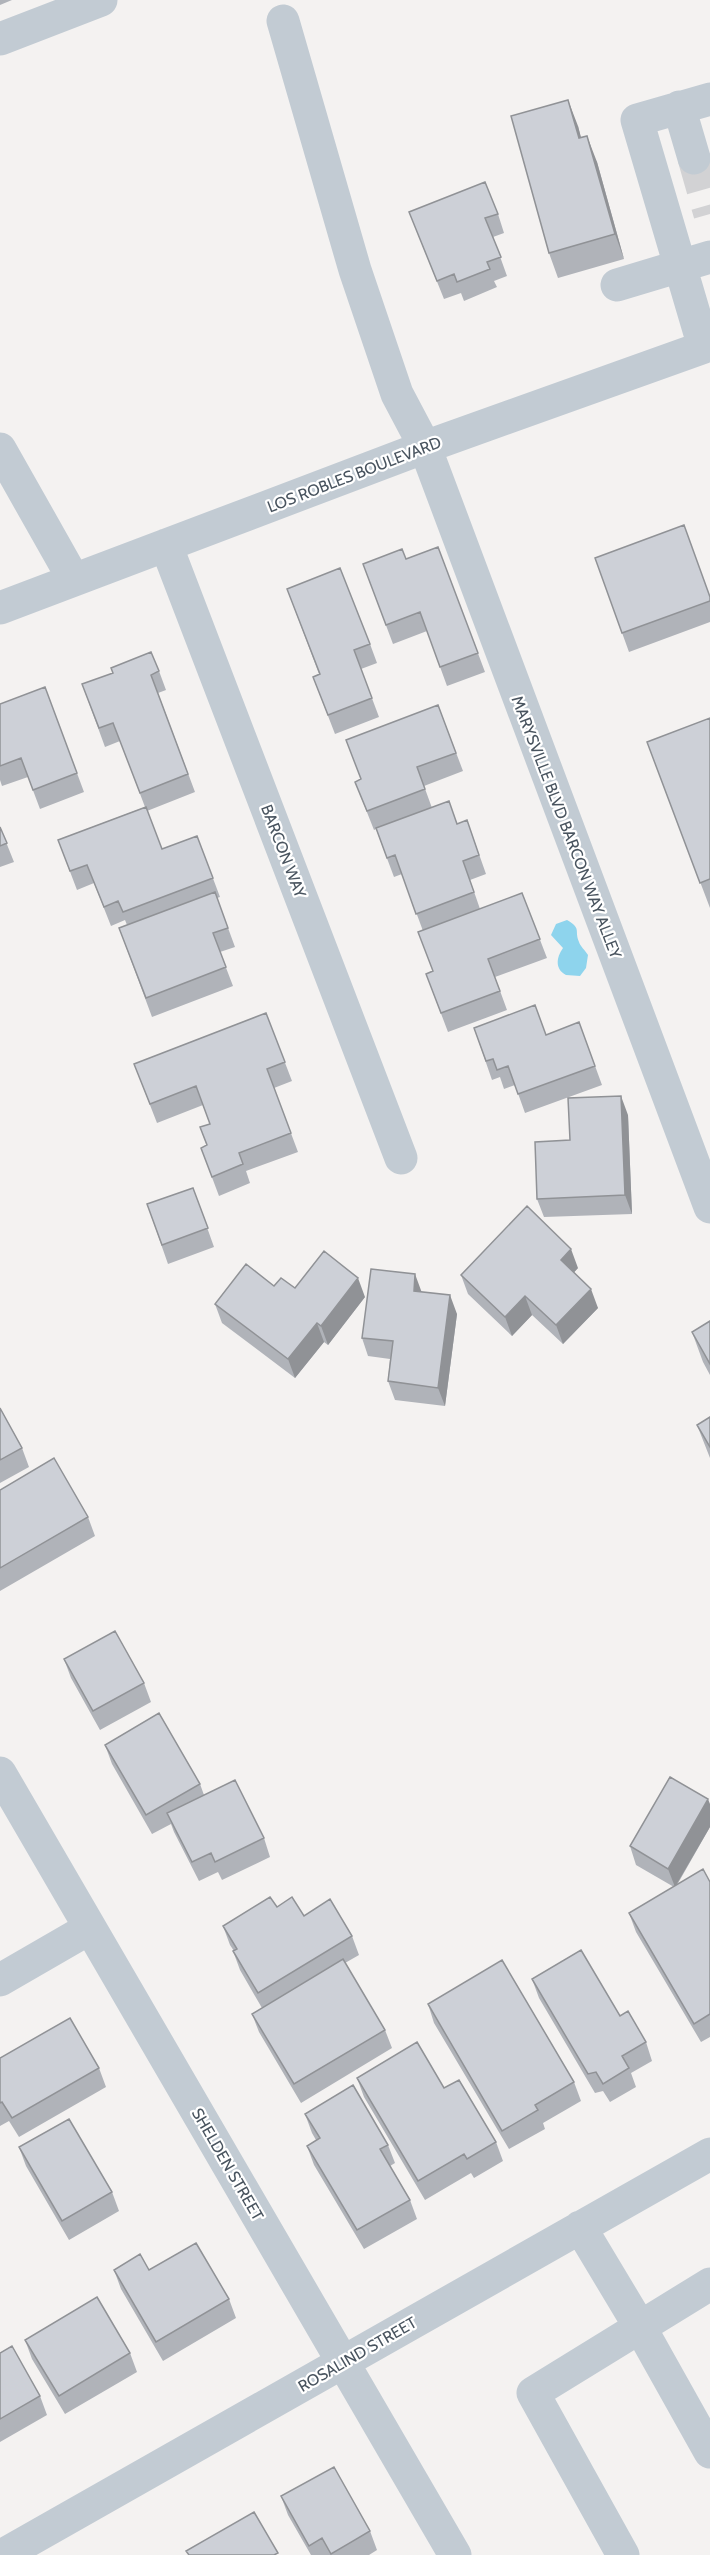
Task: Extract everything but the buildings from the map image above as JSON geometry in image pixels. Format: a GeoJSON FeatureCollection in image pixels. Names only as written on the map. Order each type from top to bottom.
{"type":"FeatureCollection","features":[{"type":"Feature","properties":{"kind":"street"},"geometry":{"type":"LineString","coordinates":[[0,39],[101,0]]}},
{"type":"Feature","properties":{"kind":"street","name":"MARYSVILLE BLVD BARCON WAY ALLEY"},"geometry":{"type":"LineString","coordinates":[[284,21],[355,270],[397,394],[425,447],[710,1207]]}},
{"type":"Feature","properties":{"kind":"street"},"geometry":{"type":"LineString","coordinates":[[707,346],[679,266],[637,120],[710,99]]}},
{"type":"Feature","properties":{"kind":"street"},"geometry":{"type":"LineString","coordinates":[[679,107],[694,158]]}},
{"type":"Feature","properties":{"kind":"street"},"geometry":{"type":"LineString","coordinates":[[617,285],[710,257]]}},
{"type":"Feature","properties":{"kind":"street","name":"LOS ROBLES BOULEVARD"},"geometry":{"type":"LineString","coordinates":[[0,608],[425,447],[707,346]]}},
{"type":"Feature","properties":{"kind":"street"},"geometry":{"type":"LineString","coordinates":[[0,449],[74,580]]}},
{"type":"Feature","properties":{"kind":"street","name":"BARCON WAY"},"geometry":{"type":"LineString","coordinates":[[166,545],[401,1158]]}},
{"type":"Feature","properties":{"kind":"street","name":"SHELDEN STREET"},"geometry":{"type":"LineString","coordinates":[[0,1773],[455,2555]]}},
{"type":"Feature","properties":{"kind":"street"},"geometry":{"type":"LineString","coordinates":[[0,1980],[90,1928]]}},
{"type":"Feature","properties":{"kind":"street","name":"ROSALIND STREET"},"geometry":{"type":"LineString","coordinates":[[3,2555],[710,2154]]}},
{"type":"Feature","properties":{"kind":"street"},"geometry":{"type":"LineString","coordinates":[[580,2227],[640,2327],[710,2452]]}},
{"type":"Feature","properties":{"kind":"street"},"geometry":{"type":"LineString","coordinates":[[623,2555],[533,2393],[710,2284]]}},
{"type":"Feature","properties":{"kind":"water"},"geometry":{"type":"Polygon","coordinates":[[[567,920],[576,928],[580,944],[588,955],[586,968],[580,976],[566,975],[558,966],[558,959],[563,948],[551,935],[556,924],[567,920]]]}},
{"type":"Feature","properties":{"kind":"tunnel"},"geometry":{"type":"LineString","coordinates":[[694,158],[710,214]]}}]}
